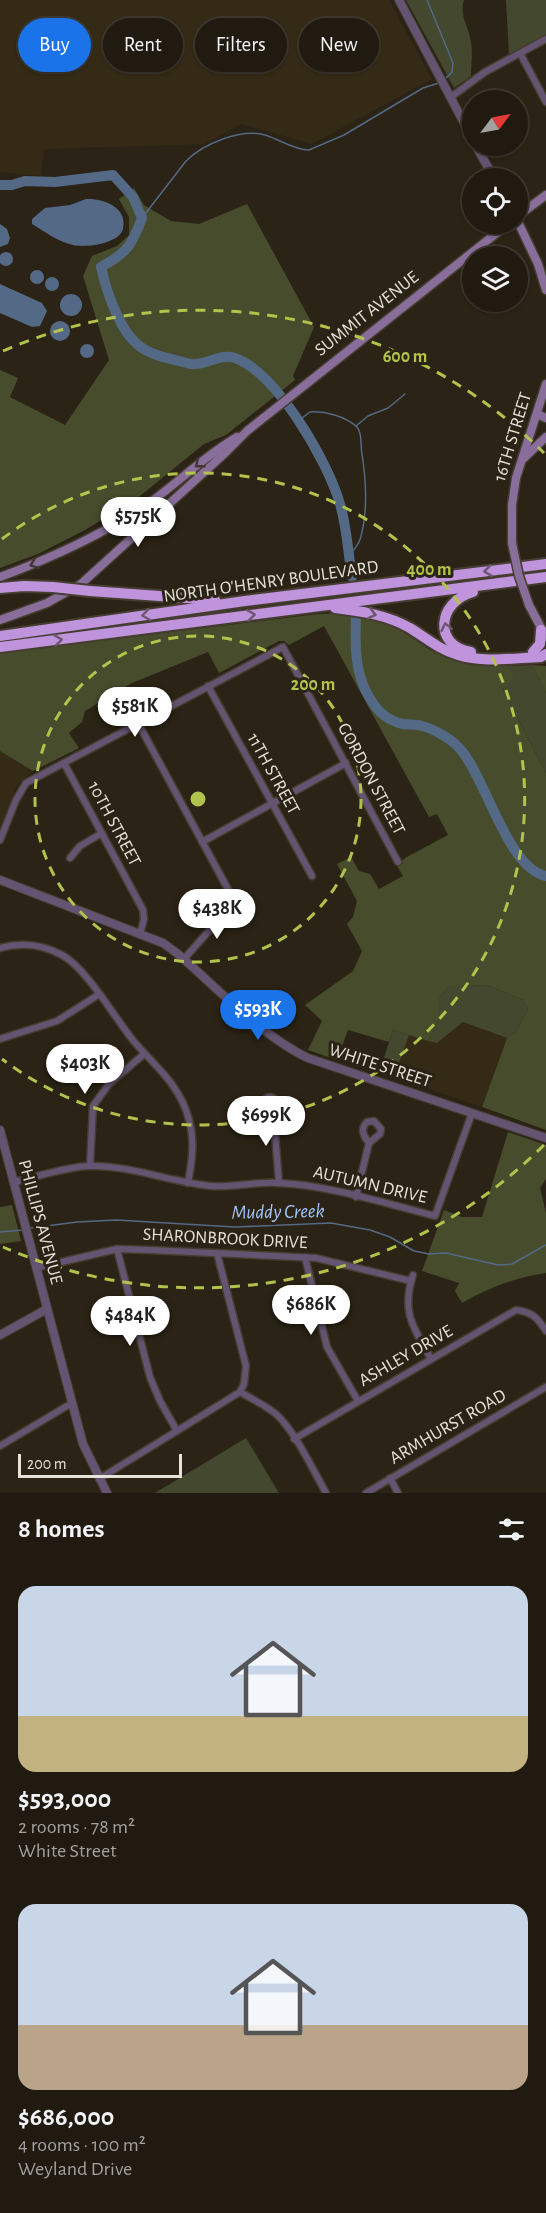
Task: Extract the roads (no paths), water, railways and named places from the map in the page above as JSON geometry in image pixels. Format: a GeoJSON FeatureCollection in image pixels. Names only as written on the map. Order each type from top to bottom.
{"type":"FeatureCollection","features":[{"type":"Feature","properties":{"kind":"highway","name":"NORTH O'HENRY BOULEVARD"},"geometry":{"type":"LineString","coordinates":[[0,636],[245,601],[546,564]]}},
{"type":"Feature","properties":{"kind":"highway","name":"NORTH O'HENRY BOULEVARD"},"geometry":{"type":"LineString","coordinates":[[0,647],[546,577]]}},
{"type":"Feature","properties":{"kind":"highway"},"geometry":{"type":"LineString","coordinates":[[510,583],[463,595],[454,600],[444,618],[446,633],[450,641],[459,649],[529,655],[546,660]]}},
{"type":"Feature","properties":{"kind":"highway"},"geometry":{"type":"LineString","coordinates":[[0,588],[53,587],[188,600],[245,601]]}},
{"type":"Feature","properties":{"kind":"highway"},"geometry":{"type":"LineString","coordinates":[[314,607],[358,610],[390,618],[442,649],[460,656],[481,660],[546,652]]}},
{"type":"Feature","properties":{"kind":"highway"},"geometry":{"type":"LineString","coordinates":[[529,655],[540,644],[544,633]]}},
{"type":"Feature","properties":{"kind":"main road"},"geometry":{"type":"LineString","coordinates":[[528,208],[546,195]]}},
{"type":"Feature","properties":{"kind":"main road","name":"SUMMIT AVENUE"},"geometry":{"type":"LineString","coordinates":[[0,577],[74,547],[119,523],[153,500],[291,396],[495,234]]}},
{"type":"Feature","properties":{"kind":"main road"},"geometry":{"type":"LineString","coordinates":[[524,234],[536,257],[546,290]]}},
{"type":"Feature","properties":{"kind":"main road","name":"16TH STREET"},"geometry":{"type":"LineString","coordinates":[[544,633],[529,605],[519,576],[512,543],[513,491],[546,384]]}},
{"type":"Feature","properties":{"kind":"main road"},"geometry":{"type":"LineString","coordinates":[[537,414],[546,418]]}},
{"type":"Feature","properties":{"kind":"main road","name":"SUMMIT AVENUE"},"geometry":{"type":"LineString","coordinates":[[0,620],[34,608],[81,584],[224,454],[247,430]]}},
{"type":"Feature","properties":{"kind":"main road"},"geometry":{"type":"LineString","coordinates":[[521,460],[546,438]]}},
{"type":"Feature","properties":{"kind":"main road"},"geometry":{"type":"LineString","coordinates":[[0,614],[34,608]]}},
{"type":"Feature","properties":{"kind":"street"},"geometry":{"type":"LineString","coordinates":[[399,0],[462,118]]}},
{"type":"Feature","properties":{"kind":"street"},"geometry":{"type":"LineString","coordinates":[[449,93],[546,39]]}},
{"type":"Feature","properties":{"kind":"street"},"geometry":{"type":"LineString","coordinates":[[520,53],[546,102]]}},
{"type":"Feature","properties":{"kind":"street","name":"GORDON STREET"},"geometry":{"type":"LineString","coordinates":[[208,686],[283,646],[398,862]]}},
{"type":"Feature","properties":{"kind":"street"},"geometry":{"type":"LineString","coordinates":[[0,840],[21,789],[26,783],[208,686]]}},
{"type":"Feature","properties":{"kind":"street","name":"11TH STREET"},"geometry":{"type":"LineString","coordinates":[[208,686],[312,876]]}},
{"type":"Feature","properties":{"kind":"street"},"geometry":{"type":"LineString","coordinates":[[138,723],[243,917]]}},
{"type":"Feature","properties":{"kind":"street","name":"10TH STREET"},"geometry":{"type":"LineString","coordinates":[[64,762],[145,915],[140,934]]}},
{"type":"Feature","properties":{"kind":"street"},"geometry":{"type":"LineString","coordinates":[[202,842],[345,763]]}},
{"type":"Feature","properties":{"kind":"street"},"geometry":{"type":"LineString","coordinates":[[70,858],[80,846],[102,833]]}},
{"type":"Feature","properties":{"kind":"street","name":"WHITE STREET"},"geometry":{"type":"LineString","coordinates":[[0,880],[163,943],[292,1051],[546,1138]]}},
{"type":"Feature","properties":{"kind":"street"},"geometry":{"type":"LineString","coordinates":[[184,959],[215,924],[240,910]]}},
{"type":"Feature","properties":{"kind":"street"},"geometry":{"type":"LineString","coordinates":[[0,948],[25,944],[46,947],[64,956],[89,980],[144,1054],[170,1082],[183,1102],[189,1119],[193,1152],[188,1183]]}},
{"type":"Feature","properties":{"kind":"street"},"geometry":{"type":"LineString","coordinates":[[0,1039],[57,1021],[98,994]]}},
{"type":"Feature","properties":{"kind":"street"},"geometry":{"type":"LineString","coordinates":[[90,1166],[93,1106],[110,1084],[144,1054]]}},
{"type":"Feature","properties":{"kind":"street"},"geometry":{"type":"LineString","coordinates":[[273,1109],[279,1182]]}},
{"type":"Feature","properties":{"kind":"street","name":"AUTUMN DRIVE"},"geometry":{"type":"LineString","coordinates":[[14,1182],[90,1166],[113,1168],[188,1183],[231,1187],[279,1182],[435,1216],[472,1113]]}},
{"type":"Feature","properties":{"kind":"street","name":"PHILLIPS AVENUE"},"geometry":{"type":"LineString","coordinates":[[0,1132],[72,1403],[86,1450],[107,1493]]}},
{"type":"Feature","properties":{"kind":"street"},"geometry":{"type":"LineString","coordinates":[[356,1197],[369,1143]]}},
{"type":"Feature","properties":{"kind":"street"},"geometry":{"type":"LineString","coordinates":[[117,1249],[150,1377],[177,1431]]}},
{"type":"Feature","properties":{"kind":"street","name":"SHARONBROOK DRIVE"},"geometry":{"type":"LineString","coordinates":[[36,1268],[117,1249],[305,1257],[412,1278],[407,1313],[410,1323],[431,1359]]}},
{"type":"Feature","properties":{"kind":"street"},"geometry":{"type":"LineString","coordinates":[[99,1479],[240,1392],[244,1384],[246,1366],[217,1253]]}},
{"type":"Feature","properties":{"kind":"street"},"geometry":{"type":"LineString","coordinates":[[305,1257],[327,1347],[358,1401]]}},
{"type":"Feature","properties":{"kind":"street"},"geometry":{"type":"LineString","coordinates":[[0,1335],[47,1309]]}},
{"type":"Feature","properties":{"kind":"street","name":"ASHLEY DRIVE"},"geometry":{"type":"LineString","coordinates":[[294,1439],[516,1310],[527,1311],[535,1315],[546,1331]]}},
{"type":"Feature","properties":{"kind":"street","name":"ARMHURST ROAD"},"geometry":{"type":"LineString","coordinates":[[366,1493],[546,1387]]}},
{"type":"Feature","properties":{"kind":"street"},"geometry":{"type":"LineString","coordinates":[[240,1392],[264,1405],[278,1416],[326,1493]]}},
{"type":"Feature","properties":{"kind":"street"},"geometry":{"type":"LineString","coordinates":[[0,1446],[72,1403]]}},
{"type":"Feature","properties":{"kind":"street"},"geometry":{"type":"LineString","coordinates":[[390,1478],[398,1493]]}},
{"type":"Feature","properties":{"kind":"water"},"geometry":{"type":"Polygon","coordinates":[[[86,199],[106,202],[118,210],[124,221],[120,234],[101,244],[78,246],[57,239],[32,224],[32,219],[45,208],[70,205],[86,199]]]}},
{"type":"Feature","properties":{"kind":"water"},"geometry":{"type":"Polygon","coordinates":[[[0,224],[7,229],[10,238],[8,244],[0,247],[0,224]]]}},
{"type":"Feature","properties":{"kind":"water"},"geometry":{"type":"Polygon","coordinates":[[[6,252],[11,254],[13,259],[11,264],[6,266],[1,264],[-1,259],[1,254],[6,252]]]}},
{"type":"Feature","properties":{"kind":"water"},"geometry":{"type":"Polygon","coordinates":[[[34,270],[40,270],[44,277],[40,284],[34,284],[30,280],[30,274],[34,270]]]}},
{"type":"Feature","properties":{"kind":"water"},"geometry":{"type":"Polygon","coordinates":[[[49,277],[55,277],[59,284],[55,291],[49,291],[45,287],[45,281],[49,277]]]}},
{"type":"Feature","properties":{"kind":"water"},"geometry":{"type":"Polygon","coordinates":[[[0,284],[42,303],[47,311],[40,326],[32,327],[0,313],[0,284]]]}},
{"type":"Feature","properties":{"kind":"water"},"geometry":{"type":"Polygon","coordinates":[[[71,294],[79,297],[82,305],[79,313],[71,316],[63,313],[60,305],[63,297],[71,294]]]}},
{"type":"Feature","properties":{"kind":"water"},"geometry":{"type":"Polygon","coordinates":[[[60,321],[67,324],[70,331],[67,338],[60,341],[53,338],[50,331],[53,324],[60,321]]]}},
{"type":"Feature","properties":{"kind":"water"},"geometry":{"type":"Polygon","coordinates":[[[84,344],[90,344],[94,351],[90,358],[84,358],[80,354],[80,348],[84,344]]]}},
{"type":"Feature","properties":{"kind":"waterway"},"geometry":{"type":"LineString","coordinates":[[427,0],[453,63],[452,72],[445,79]]}},
{"type":"Feature","properties":{"kind":"waterway"},"geometry":{"type":"LineString","coordinates":[[142,218],[186,161],[212,143],[234,136],[255,133],[309,150],[344,135],[423,88],[439,83]]}},
{"type":"Feature","properties":{"kind":"waterway"},"geometry":{"type":"LineString","coordinates":[[0,185],[12,185],[25,181],[55,182],[113,175],[133,197],[142,218],[135,235],[123,252],[101,267],[110,298],[124,329],[137,344],[155,354],[190,364],[223,357],[235,358],[251,367],[267,381],[299,421],[313,443],[334,486],[344,522],[352,577]]}},
{"type":"Feature","properties":{"kind":"waterway"},"geometry":{"type":"LineString","coordinates":[[356,426],[368,416],[388,408],[405,394]]}},
{"type":"Feature","properties":{"kind":"waterway"},"geometry":{"type":"LineString","coordinates":[[298,421],[310,412],[328,413],[352,423],[360,433],[365,485],[365,516],[360,539],[349,556]]}},
{"type":"Feature","properties":{"kind":"waterway"},"geometry":{"type":"LineString","coordinates":[[356,615],[356,648],[361,680],[374,704],[393,721],[427,727],[453,742],[470,763],[509,841],[520,857],[532,870],[546,876]]}},
{"type":"Feature","properties":{"kind":"waterway","name":"Muddy Creek"},"geometry":{"type":"LineString","coordinates":[[31,1228],[116,1220],[235,1227],[331,1223],[370,1230],[390,1237],[414,1251],[429,1254],[446,1253],[498,1265],[512,1264],[546,1245]]}},
{"type":"Feature","properties":{"kind":"waterway","name":"Muddy Creek"},"geometry":{"type":"LineString","coordinates":[[0,1232],[23,1230]]}}]}
